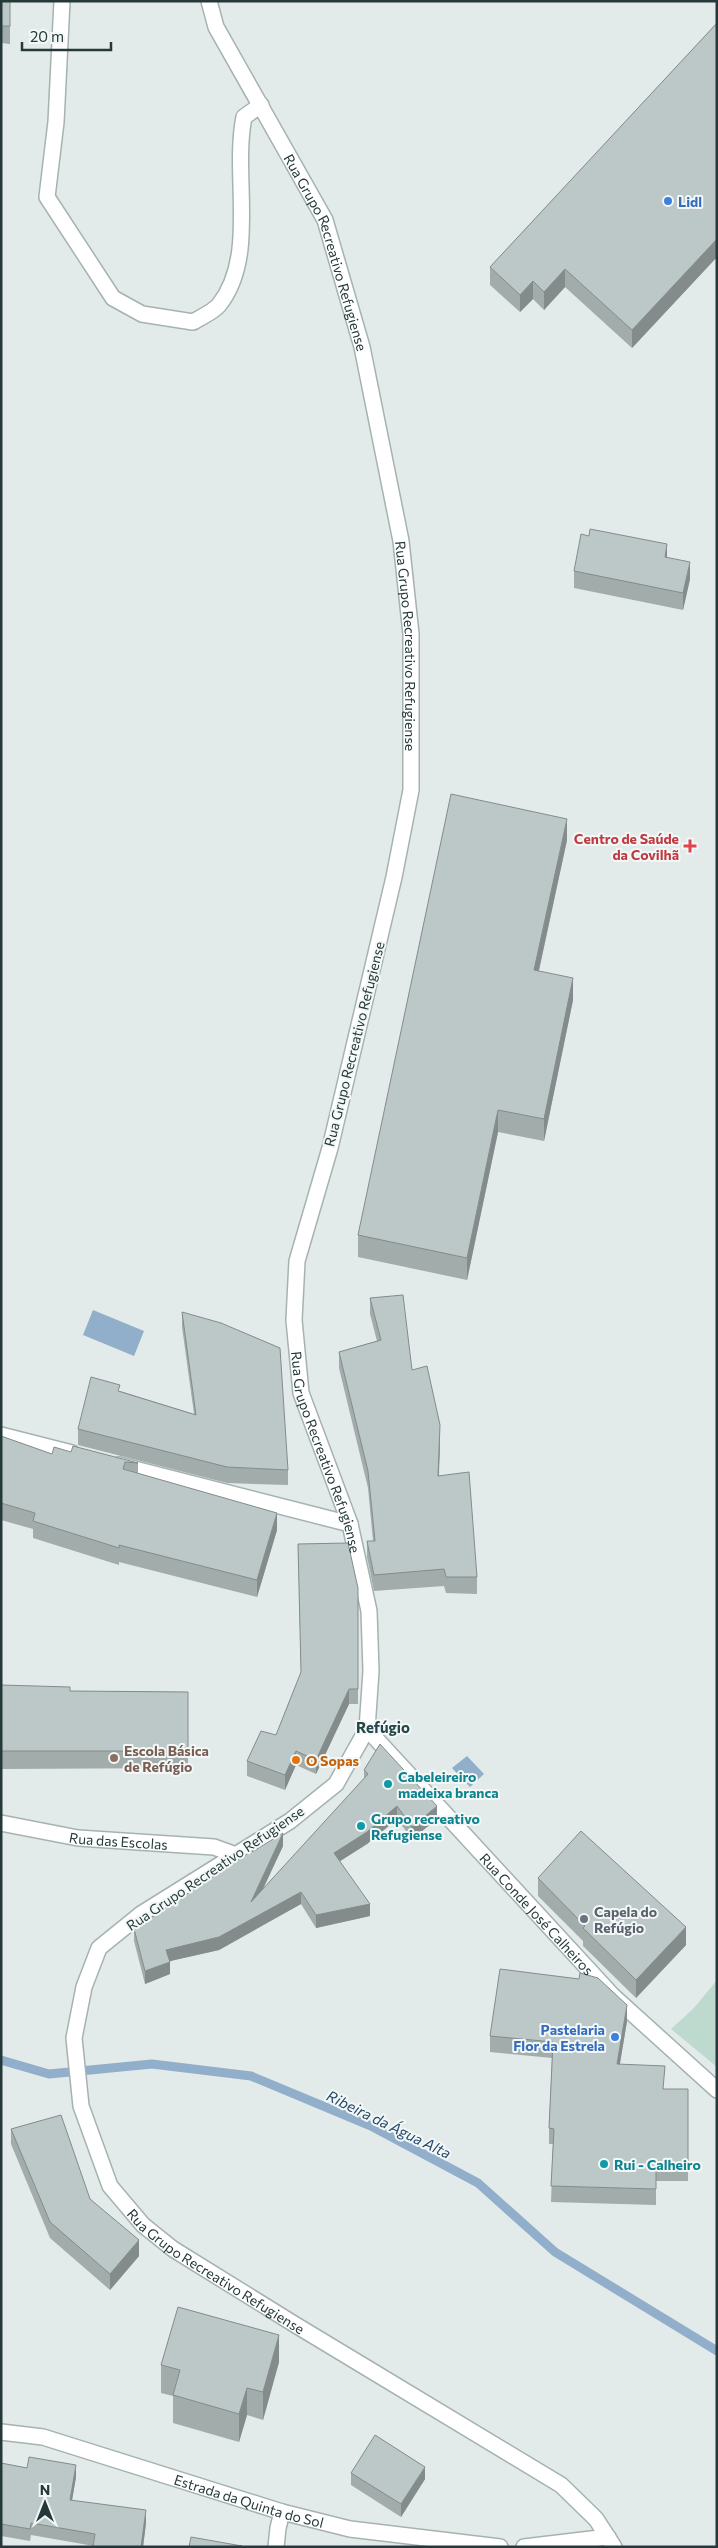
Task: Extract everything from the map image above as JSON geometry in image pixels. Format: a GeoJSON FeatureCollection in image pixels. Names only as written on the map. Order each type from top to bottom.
{"type":"FeatureCollection","features":[{"type":"Feature","properties":{"kind":"street"},"geometry":{"type":"LineString","coordinates":[[62,1],[56,122],[47,197],[113,298],[142,314],[193,322],[217,307],[232,285],[241,244],[240,136],[244,117],[261,105]]}},
{"type":"Feature","properties":{"kind":"street","name":"Rua Grupo Recreativo Refugiense"},"geometry":{"type":"LineString","coordinates":[[209,1],[216,27],[325,220],[362,347],[401,540],[412,634],[412,790],[394,877],[330,1148],[297,1261],[294,1320],[300,1393],[350,1524],[369,1611],[371,1671],[367,1729],[336,1784],[290,1821],[140,1914],[99,1948],[84,1987],[74,2038],[81,2106],[110,2186],[143,2226],[173,2249],[561,2485],[596,2518],[611,2542]]}},
{"type":"Feature","properties":{"kind":"street"},"geometry":{"type":"LineString","coordinates":[[1,1435],[88,1457]]}},
{"type":"Feature","properties":{"kind":"street"},"geometry":{"type":"LineString","coordinates":[[108,1462],[350,1524]]}},
{"type":"Feature","properties":{"kind":"street","name":"Rua Conde José Calheiros"},"geometry":{"type":"LineString","coordinates":[[367,1729],[613,1996],[717,2090]]}},
{"type":"Feature","properties":{"kind":"street","name":"Rua das Escolas"},"geometry":{"type":"LineString","coordinates":[[1,1823],[78,1838],[214,1847],[236,1855]]}},
{"type":"Feature","properties":{"kind":"street","name":"Estrada da Quinta do Sol"},"geometry":{"type":"LineString","coordinates":[[1,2432],[43,2437],[90,2450],[282,2512],[350,2529],[500,2547]]}},
{"type":"Feature","properties":{"kind":"street"},"geometry":{"type":"LineString","coordinates":[[276,2547],[282,2512]]}},
{"type":"Feature","properties":{"kind":"street"},"geometry":{"type":"LineString","coordinates":[[524,2547],[611,2542]]}},
{"type":"Feature","properties":{"kind":"green space"},"geometry":{"type":"Polygon","coordinates":[[[717,1980],[717,2067],[671,2029],[694,2008],[717,1980]]]}},
{"type":"Feature","properties":{"kind":"water"},"geometry":{"type":"Polygon","coordinates":[[[93,1310],[144,1331],[134,1356],[83,1335],[93,1310]]]}},
{"type":"Feature","properties":{"kind":"water"},"geometry":{"type":"Polygon","coordinates":[[[467,1756],[484,1774],[470,1787],[452,1768],[467,1756]]]}},
{"type":"Feature","properties":{"kind":"building"},"geometry":{"type":"Polygon","coordinates":[[[1,1],[10,1],[10,26],[1,26],[1,1]]]}},
{"type":"Feature","properties":{"kind":"building"},"geometry":{"type":"Polygon","coordinates":[[[717,23],[717,239],[632,330],[565,269],[544,292],[533,281],[520,295],[490,267],[717,23]]]}},
{"type":"Feature","properties":{"kind":"building"},"geometry":{"type":"Polygon","coordinates":[[[590,529],[667,544],[665,557],[690,562],[683,593],[574,571],[581,534],[589,536],[590,529]]]}},
{"type":"Feature","properties":{"kind":"building"},"geometry":{"type":"Polygon","coordinates":[[[451,794],[567,819],[534,970],[573,978],[544,1119],[498,1110],[467,1258],[358,1235],[451,794]]]}},
{"type":"Feature","properties":{"kind":"building"},"geometry":{"type":"Polygon","coordinates":[[[403,1295],[412,1370],[427,1366],[440,1425],[438,1476],[469,1472],[477,1577],[446,1577],[444,1569],[374,1575],[367,1541],[375,1541],[368,1471],[339,1352],[381,1340],[370,1298],[403,1295]]]}},
{"type":"Feature","properties":{"kind":"building"},"geometry":{"type":"Polygon","coordinates":[[[182,1312],[221,1323],[280,1348],[288,1470],[227,1467],[78,1429],[91,1377],[120,1385],[118,1391],[196,1415],[182,1312]]]}},
{"type":"Feature","properties":{"kind":"building"},"geometry":{"type":"Polygon","coordinates":[[[1,1436],[52,1454],[54,1447],[71,1452],[73,1446],[138,1463],[125,1462],[123,1469],[277,1513],[257,1580],[119,1545],[119,1548],[33,1521],[35,1513],[1,1503],[1,1436]]]}},
{"type":"Feature","properties":{"kind":"building"},"geometry":{"type":"Polygon","coordinates":[[[348,1543],[358,1588],[358,1689],[349,1689],[316,1760],[296,1751],[285,1775],[247,1761],[261,1731],[276,1735],[301,1672],[298,1544],[348,1543]]]}},
{"type":"Feature","properties":{"kind":"building"},"geometry":{"type":"Polygon","coordinates":[[[1,1685],[70,1687],[70,1691],[188,1692],[188,1751],[1,1751],[1,1685]]]}},
{"type":"Feature","properties":{"kind":"building"},"geometry":{"type":"Polygon","coordinates":[[[380,1744],[437,1806],[412,1827],[397,1806],[367,1832],[334,1853],[370,1904],[316,1915],[301,1892],[219,1937],[166,1950],[170,1962],[145,1971],[134,1929],[253,1850],[252,1852],[283,1833],[251,1902],[368,1774],[364,1770],[380,1744]]]}},
{"type":"Feature","properties":{"kind":"building"},"geometry":{"type":"Polygon","coordinates":[[[581,1831],[686,1927],[636,1980],[583,1928],[585,1926],[538,1878],[581,1831]]]}},
{"type":"Feature","properties":{"kind":"building"},"geometry":{"type":"Polygon","coordinates":[[[500,1969],[579,1979],[580,1973],[598,1978],[627,2005],[617,2064],[665,2066],[663,2089],[688,2089],[688,2166],[656,2166],[656,2189],[551,2186],[554,2129],[549,2128],[553,2042],[490,2036],[500,1969]]]}},
{"type":"Feature","properties":{"kind":"building"},"geometry":{"type":"Polygon","coordinates":[[[61,2115],[90,2199],[139,2240],[110,2274],[50,2222],[11,2129],[61,2115]]]}},
{"type":"Feature","properties":{"kind":"building"},"geometry":{"type":"Polygon","coordinates":[[[178,2307],[279,2335],[263,2392],[247,2388],[239,2414],[173,2395],[180,2370],[161,2365],[178,2307]]]}},
{"type":"Feature","properties":{"kind":"building"},"geometry":{"type":"Polygon","coordinates":[[[375,2435],[425,2467],[401,2504],[351,2473],[375,2435]]]}},
{"type":"Feature","properties":{"kind":"building"},"geometry":{"type":"Polygon","coordinates":[[[29,2457],[76,2465],[70,2500],[146,2510],[141,2547],[93,2547],[95,2534],[31,2523],[30,2529],[1,2524],[1,2463],[27,2468],[29,2457]]]}},
{"type":"Feature","properties":{"kind":"building"},"geometry":{"type":"Polygon","coordinates":[[[191,2537],[242,2546],[189,2547],[191,2537]]]}},
{"type":"Feature","properties":{"kind":"waterway","name":"Ribeira da Água Alta"},"geometry":{"type":"LineString","coordinates":[[1,2060],[49,2074],[152,2064],[251,2076],[371,2126],[478,2183],[555,2252],[717,2351]]}},
{"type":"Feature","properties":{"kind":"place","name":"Lidl"},"geometry":{"type":"Point","coordinates":[668,201]}},
{"type":"Feature","properties":{"kind":"place","name":"Centro de Saúde da Covilhã"},"geometry":{"type":"Point","coordinates":[690,846]}},
{"type":"Feature","properties":{"kind":"place","name":"Escola Básica de Refúgio"},"geometry":{"type":"Point","coordinates":[114,1758]}},
{"type":"Feature","properties":{"kind":"place","name":"O Sopas"},"geometry":{"type":"Point","coordinates":[296,1760]}},
{"type":"Feature","properties":{"kind":"place","name":"Cabeleireiro madeixa branca"},"geometry":{"type":"Point","coordinates":[388,1784]}},
{"type":"Feature","properties":{"kind":"place","name":"Grupo recreativo Refugiense"},"geometry":{"type":"Point","coordinates":[361,1826]}},
{"type":"Feature","properties":{"kind":"place","name":"Capela do Refúgio"},"geometry":{"type":"Point","coordinates":[584,1919]}},
{"type":"Feature","properties":{"kind":"place","name":"Pastelaria Flor da Estrela"},"geometry":{"type":"Point","coordinates":[615,2037]}},
{"type":"Feature","properties":{"kind":"place","name":"Rui - Calheiro"},"geometry":{"type":"Point","coordinates":[604,2164]}},
{"type":"Feature","properties":{"kind":"district","name":"Refúgio"},"geometry":{"type":"Point","coordinates":[383,1727]}}]}
